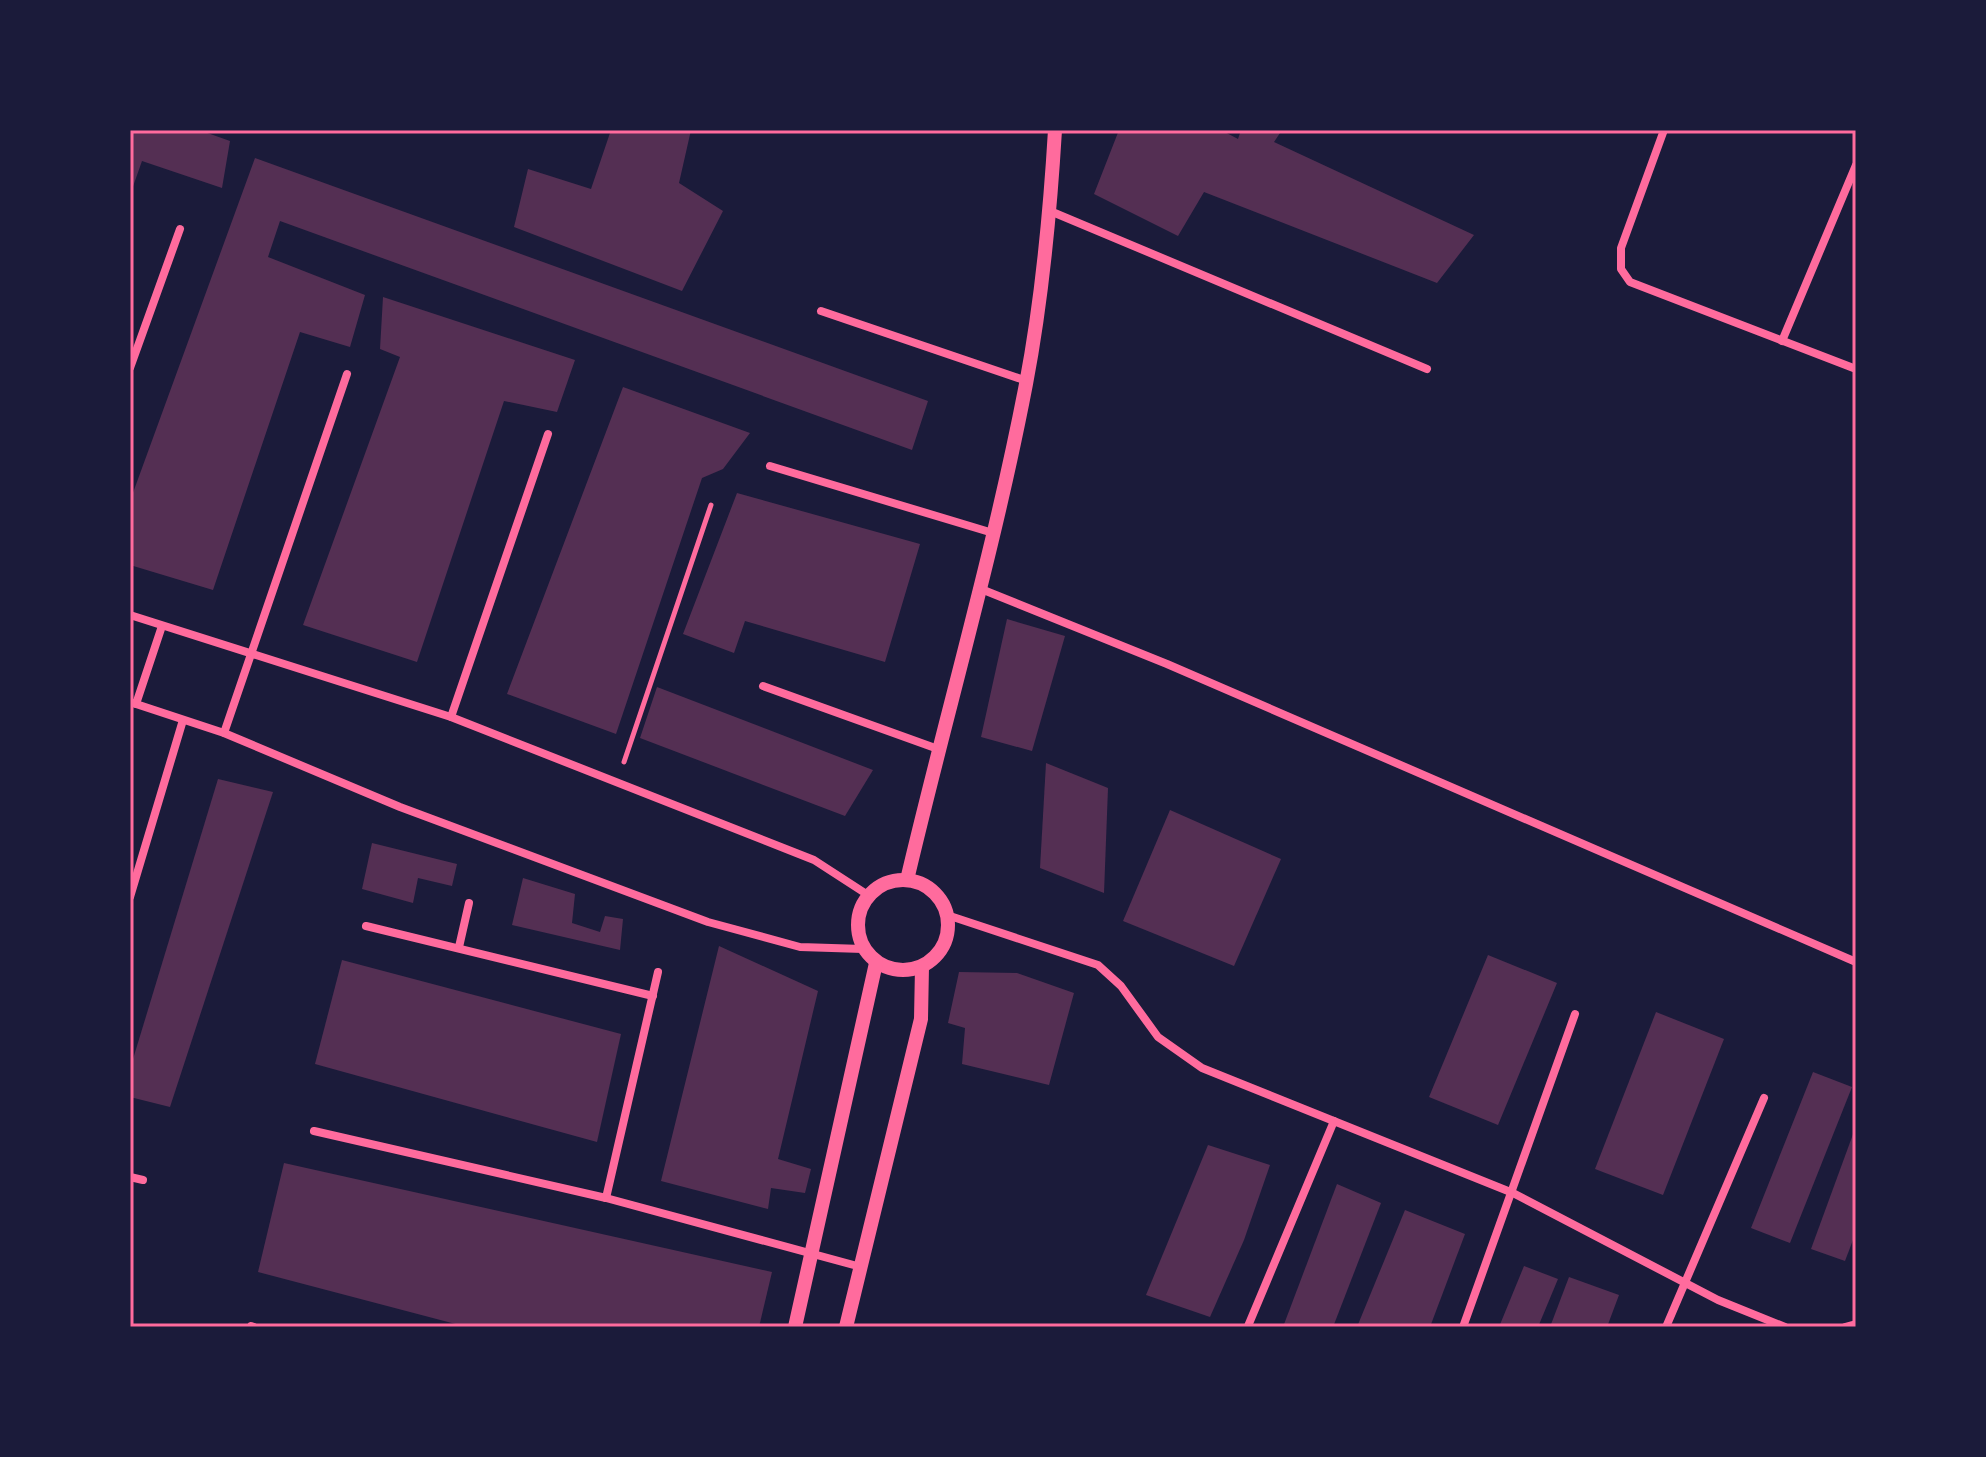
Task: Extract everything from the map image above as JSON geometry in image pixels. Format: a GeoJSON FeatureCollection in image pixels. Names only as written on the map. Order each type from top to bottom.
{"type":"FeatureCollection","features":[{"type":"Feature","properties":{"kind":"street"},"geometry":{"type":"LineString","coordinates":[[907,880],[981,589],[1027,381],[1050,211],[1055,130]]}},
{"type":"Feature","properties":{"kind":"street"},"geometry":{"type":"LineString","coordinates":[[1664,130],[1621,248],[1621,269],[1630,282],[1856,369]]}},
{"type":"Feature","properties":{"kind":"street"},"geometry":{"type":"LineString","coordinates":[[1782,341],[1856,165]]}},
{"type":"Feature","properties":{"kind":"street"},"geometry":{"type":"LineString","coordinates":[[1050,211],[1427,369]]}},
{"type":"Feature","properties":{"kind":"street"},"geometry":{"type":"LineString","coordinates":[[130,368],[180,229]]}},
{"type":"Feature","properties":{"kind":"street"},"geometry":{"type":"LineString","coordinates":[[821,311],[1027,381]]}},
{"type":"Feature","properties":{"kind":"street"},"geometry":{"type":"LineString","coordinates":[[224,733],[347,374]]}},
{"type":"Feature","properties":{"kind":"street"},"geometry":{"type":"LineString","coordinates":[[451,717],[548,434]]}},
{"type":"Feature","properties":{"kind":"street"},"geometry":{"type":"LineString","coordinates":[[770,466],[993,533]]}},
{"type":"Feature","properties":{"kind":"street"},"geometry":{"type":"LineString","coordinates":[[981,589],[1167,664],[1856,962]]}},
{"type":"Feature","properties":{"kind":"street"},"geometry":{"type":"LineString","coordinates":[[130,615],[451,717],[814,860],[868,895]]}},
{"type":"Feature","properties":{"kind":"street"},"geometry":{"type":"LineString","coordinates":[[162,626],[133,703],[224,733],[400,807],[708,922],[800,947],[863,949]]}},
{"type":"Feature","properties":{"kind":"street"},"geometry":{"type":"LineString","coordinates":[[763,686],[938,749]]}},
{"type":"Feature","properties":{"kind":"street"},"geometry":{"type":"LineString","coordinates":[[130,897],[183,720]]}},
{"type":"Feature","properties":{"kind":"street"},"geometry":{"type":"LineString","coordinates":[[907,880],[925,886],[940,898],[947,915],[947,936],[938,955],[922,967],[898,971],[876,963],[863,949],[857,931],[859,912],[868,895],[893,881],[907,880]]}},
{"type":"Feature","properties":{"kind":"street"},"geometry":{"type":"LineString","coordinates":[[459,947],[469,903]]}},
{"type":"Feature","properties":{"kind":"street"},"geometry":{"type":"LineString","coordinates":[[947,915],[1098,965],[1121,986],[1158,1037],[1202,1068],[1513,1193],[1684,1282],[1785,1327]]}},
{"type":"Feature","properties":{"kind":"street"},"geometry":{"type":"LineString","coordinates":[[366,926],[653,996]]}},
{"type":"Feature","properties":{"kind":"street"},"geometry":{"type":"LineString","coordinates":[[795,1327],[876,963]]}},
{"type":"Feature","properties":{"kind":"street"},"geometry":{"type":"LineString","coordinates":[[846,1327],[921,1019],[922,967]]}},
{"type":"Feature","properties":{"kind":"street"},"geometry":{"type":"LineString","coordinates":[[606,1198],[658,972]]}},
{"type":"Feature","properties":{"kind":"street"},"geometry":{"type":"LineString","coordinates":[[1463,1327],[1575,1014]]}},
{"type":"Feature","properties":{"kind":"street"},"geometry":{"type":"LineString","coordinates":[[1666,1327],[1764,1098]]}},
{"type":"Feature","properties":{"kind":"street"},"geometry":{"type":"LineString","coordinates":[[1248,1326],[1334,1121]]}},
{"type":"Feature","properties":{"kind":"street"},"geometry":{"type":"LineString","coordinates":[[314,1131],[606,1198],[813,1257],[862,1267]]}},
{"type":"Feature","properties":{"kind":"street"},"geometry":{"type":"LineString","coordinates":[[130,1177],[143,1180]]}},
{"type":"Feature","properties":{"kind":"street"},"geometry":{"type":"LineString","coordinates":[[1845,1327],[1856,1324]]}},
{"type":"Feature","properties":{"kind":"path"},"geometry":{"type":"LineString","coordinates":[[617,782],[711,505]]}},
{"type":"Feature","properties":{"kind":"building"},"geometry":{"type":"Polygon","coordinates":[[[130,130],[199,130],[230,141],[222,188],[142,161],[130,195],[130,130]]]}},
{"type":"Feature","properties":{"kind":"building"},"geometry":{"type":"Polygon","coordinates":[[[611,130],[691,130],[679,183],[723,211],[682,291],[514,227],[528,169],[591,189],[611,130]]]}},
{"type":"Feature","properties":{"kind":"building"},"geometry":{"type":"Polygon","coordinates":[[[1119,130],[1221,130],[1238,139],[1241,130],[1282,130],[1274,142],[1474,235],[1437,283],[1204,192],[1178,236],[1094,194],[1119,130]]]}},
{"type":"Feature","properties":{"kind":"building"},"geometry":{"type":"Polygon","coordinates":[[[255,158],[928,401],[912,450],[280,221],[268,257],[365,295],[350,347],[300,332],[213,590],[130,565],[130,501],[255,158]]]}},
{"type":"Feature","properties":{"kind":"building"},"geometry":{"type":"Polygon","coordinates":[[[383,297],[575,360],[557,412],[504,401],[417,662],[303,625],[400,357],[380,349],[383,297]]]}},
{"type":"Feature","properties":{"kind":"building"},"geometry":{"type":"Polygon","coordinates":[[[623,387],[750,433],[723,469],[702,478],[616,734],[507,694],[623,387]]]}},
{"type":"Feature","properties":{"kind":"building"},"geometry":{"type":"Polygon","coordinates":[[[737,493],[920,544],[885,662],[745,621],[734,653],[683,634],[737,493]]]}},
{"type":"Feature","properties":{"kind":"building"},"geometry":{"type":"Polygon","coordinates":[[[1007,619],[1065,636],[1032,751],[981,737],[1007,619]]]}},
{"type":"Feature","properties":{"kind":"building"},"geometry":{"type":"Polygon","coordinates":[[[657,687],[873,770],[845,816],[640,738],[657,687]]]}},
{"type":"Feature","properties":{"kind":"building"},"geometry":{"type":"Polygon","coordinates":[[[1046,763],[1108,788],[1104,893],[1040,868],[1046,763]]]}},
{"type":"Feature","properties":{"kind":"building"},"geometry":{"type":"Polygon","coordinates":[[[218,779],[273,792],[170,1107],[130,1097],[130,1069],[218,779]]]}},
{"type":"Feature","properties":{"kind":"building"},"geometry":{"type":"Polygon","coordinates":[[[1170,810],[1281,859],[1234,966],[1123,921],[1170,810]]]}},
{"type":"Feature","properties":{"kind":"building"},"geometry":{"type":"Polygon","coordinates":[[[372,843],[457,864],[452,886],[418,878],[413,903],[362,889],[372,843]]]}},
{"type":"Feature","properties":{"kind":"building"},"geometry":{"type":"Polygon","coordinates":[[[523,878],[575,894],[572,923],[600,932],[605,916],[623,919],[620,950],[512,925],[523,878]]]}},
{"type":"Feature","properties":{"kind":"building"},"geometry":{"type":"Polygon","coordinates":[[[719,946],[818,991],[778,1159],[811,1169],[805,1193],[771,1188],[768,1209],[661,1181],[719,946]]]}},
{"type":"Feature","properties":{"kind":"building"},"geometry":{"type":"Polygon","coordinates":[[[1488,955],[1557,983],[1498,1125],[1429,1097],[1488,955]]]}},
{"type":"Feature","properties":{"kind":"building"},"geometry":{"type":"Polygon","coordinates":[[[342,960],[621,1034],[597,1142],[315,1064],[342,960]]]}},
{"type":"Feature","properties":{"kind":"building"},"geometry":{"type":"Polygon","coordinates":[[[959,972],[1017,973],[1074,993],[1049,1085],[962,1064],[965,1028],[948,1023],[959,972]]]}},
{"type":"Feature","properties":{"kind":"building"},"geometry":{"type":"Polygon","coordinates":[[[1656,1012],[1724,1039],[1663,1195],[1595,1169],[1656,1012]]]}},
{"type":"Feature","properties":{"kind":"building"},"geometry":{"type":"Polygon","coordinates":[[[1813,1072],[1852,1087],[1790,1243],[1751,1228],[1813,1072]]]}},
{"type":"Feature","properties":{"kind":"building"},"geometry":{"type":"Polygon","coordinates":[[[1856,1126],[1856,1232],[1845,1261],[1811,1249],[1856,1126]]]}},
{"type":"Feature","properties":{"kind":"building"},"geometry":{"type":"Polygon","coordinates":[[[1208,1145],[1270,1165],[1244,1240],[1210,1317],[1146,1295],[1208,1145]]]}},
{"type":"Feature","properties":{"kind":"building"},"geometry":{"type":"Polygon","coordinates":[[[284,1163],[772,1272],[759,1327],[467,1327],[258,1272],[284,1163]]]}},
{"type":"Feature","properties":{"kind":"building"},"geometry":{"type":"Polygon","coordinates":[[[1337,1184],[1381,1203],[1333,1327],[1283,1327],[1337,1184]]]}},
{"type":"Feature","properties":{"kind":"building"},"geometry":{"type":"Polygon","coordinates":[[[1405,1210],[1465,1234],[1430,1327],[1357,1327],[1405,1210]]]}},
{"type":"Feature","properties":{"kind":"building"},"geometry":{"type":"Polygon","coordinates":[[[1524,1266],[1558,1279],[1538,1327],[1499,1327],[1524,1266]]]}},
{"type":"Feature","properties":{"kind":"building"},"geometry":{"type":"Polygon","coordinates":[[[1569,1277],[1619,1295],[1607,1327],[1550,1327],[1569,1277]]]}}]}
